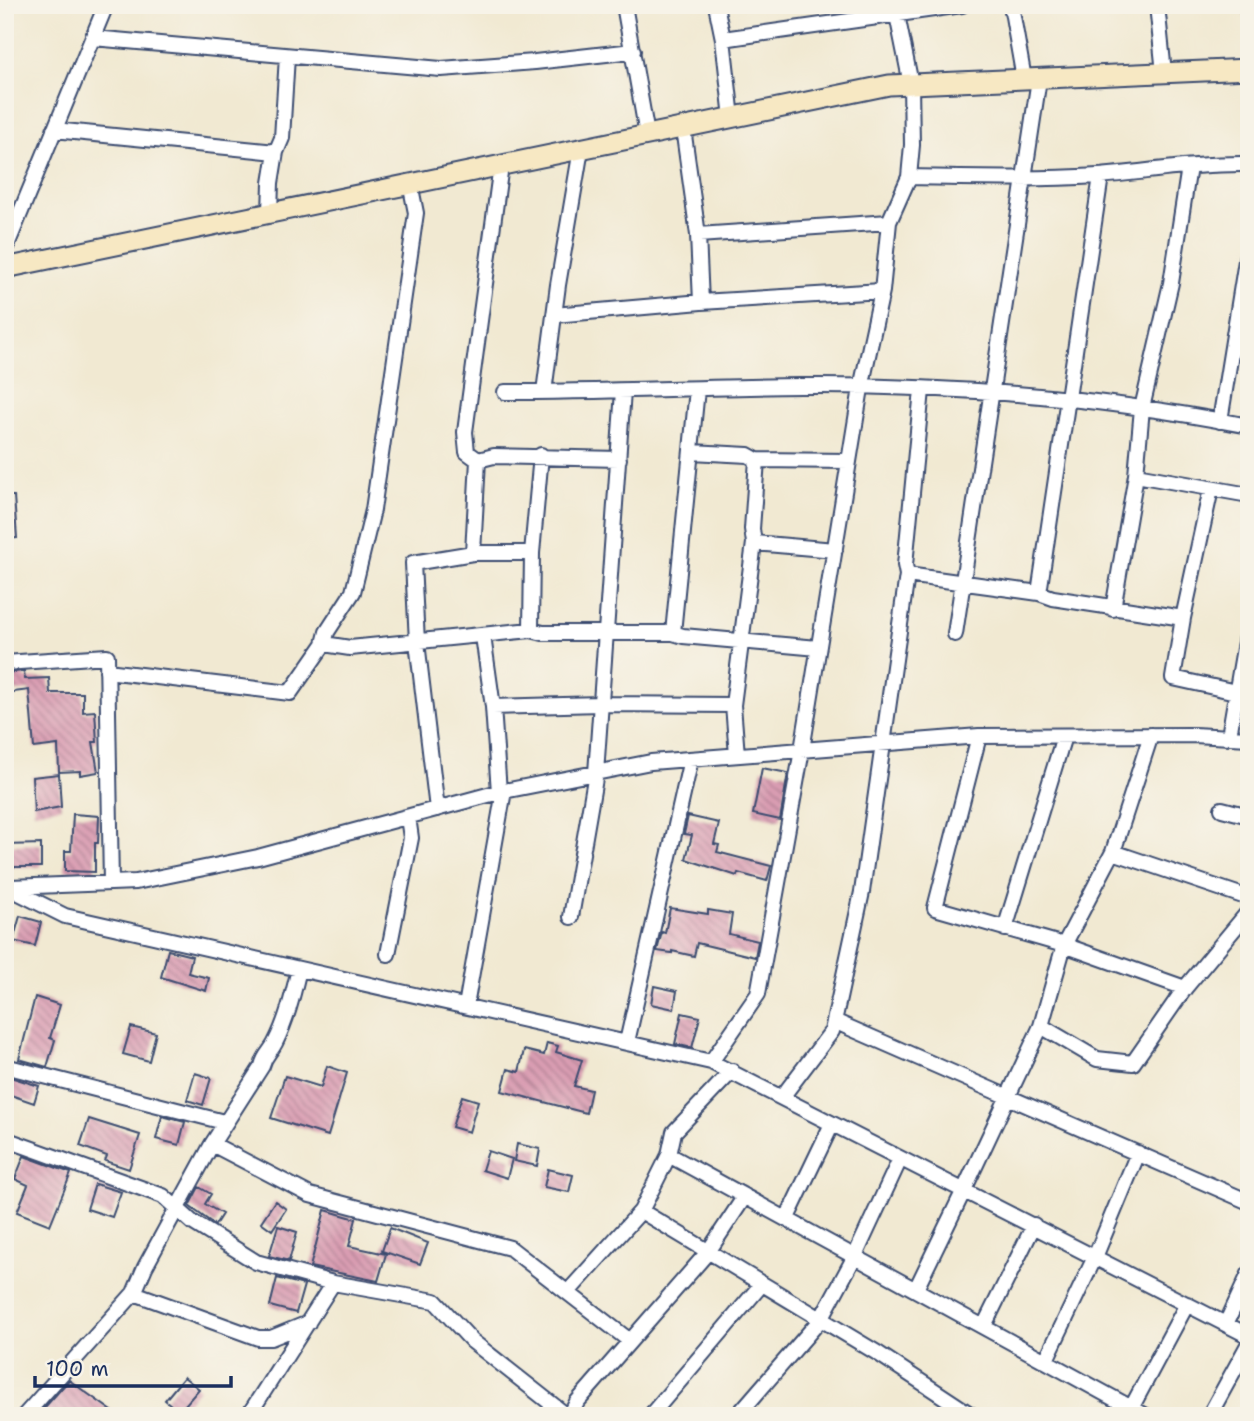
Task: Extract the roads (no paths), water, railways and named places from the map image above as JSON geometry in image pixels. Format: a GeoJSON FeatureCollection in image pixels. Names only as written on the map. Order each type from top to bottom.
{"type":"FeatureCollection","features":[{"type":"Feature","properties":{"kind":"street"},"geometry":{"type":"LineString","coordinates":[[5,250],[106,5]]}},
{"type":"Feature","properties":{"kind":"street"},"geometry":{"type":"LineString","coordinates":[[624,5],[647,135]]}},
{"type":"Feature","properties":{"kind":"street"},"geometry":{"type":"LineString","coordinates":[[716,5],[723,38],[732,118]]}},
{"type":"Feature","properties":{"kind":"street"},"geometry":{"type":"LineString","coordinates":[[723,38],[896,10],[962,5]]}},
{"type":"Feature","properties":{"kind":"street"},"geometry":{"type":"LineString","coordinates":[[955,634],[1025,180],[1031,79],[1011,5]]}},
{"type":"Feature","properties":{"kind":"street"},"geometry":{"type":"LineString","coordinates":[[1157,5],[1164,73]]}},
{"type":"Feature","properties":{"kind":"street"},"geometry":{"type":"LineString","coordinates":[[1247,5],[1249,25]]}},
{"type":"Feature","properties":{"kind":"street"},"geometry":{"type":"LineString","coordinates":[[711,1062],[758,994],[802,750],[861,388],[882,291],[889,222],[909,177],[912,145],[911,84],[896,10]]}},
{"type":"Feature","properties":{"kind":"street"},"geometry":{"type":"LineString","coordinates":[[93,38],[441,69],[634,51]]}},
{"type":"Feature","properties":{"kind":"street"},"geometry":{"type":"LineString","coordinates":[[270,212],[276,152],[282,138],[287,56]]}},
{"type":"Feature","properties":{"kind":"street"},"geometry":{"type":"LineString","coordinates":[[5,268],[889,85],[1249,69]]}},
{"type":"Feature","properties":{"kind":"street"},"geometry":{"type":"LineString","coordinates":[[683,128],[698,235],[701,302]]}},
{"type":"Feature","properties":{"kind":"street"},"geometry":{"type":"LineString","coordinates":[[54,130],[276,152]]}},
{"type":"Feature","properties":{"kind":"street"},"geometry":{"type":"LineString","coordinates":[[544,392],[581,149]]}},
{"type":"Feature","properties":{"kind":"street"},"geometry":{"type":"LineString","coordinates":[[909,177],[1025,180],[1101,176],[1222,163],[1249,164]]}},
{"type":"Feature","properties":{"kind":"street"},"geometry":{"type":"LineString","coordinates":[[478,460],[467,452],[465,432],[501,165]]}},
{"type":"Feature","properties":{"kind":"street"},"geometry":{"type":"LineString","coordinates":[[1113,609],[1136,475],[1142,408],[1171,283],[1189,167]]}},
{"type":"Feature","properties":{"kind":"street"},"geometry":{"type":"LineString","coordinates":[[1039,593],[1101,176]]}},
{"type":"Feature","properties":{"kind":"street"},"geometry":{"type":"LineString","coordinates":[[107,671],[290,693],[324,644],[327,632],[353,592],[373,510],[416,213],[410,183]]}},
{"type":"Feature","properties":{"kind":"street"},"geometry":{"type":"LineString","coordinates":[[698,235],[889,222]]}},
{"type":"Feature","properties":{"kind":"street"},"geometry":{"type":"LineString","coordinates":[[1220,421],[1249,242]]}},
{"type":"Feature","properties":{"kind":"street"},"geometry":{"type":"LineString","coordinates":[[554,315],[701,302],[882,291]]}},
{"type":"Feature","properties":{"kind":"street"},"geometry":{"type":"LineString","coordinates":[[505,392],[803,386],[922,390],[1142,408],[1249,426]]}},
{"type":"Feature","properties":{"kind":"street"},"geometry":{"type":"LineString","coordinates":[[673,633],[697,389]]}},
{"type":"Feature","properties":{"kind":"street"},"geometry":{"type":"LineString","coordinates":[[782,1097],[832,1031],[862,891],[907,575],[905,565],[922,390]]}},
{"type":"Feature","properties":{"kind":"street"},"geometry":{"type":"LineString","coordinates":[[570,917],[596,773],[623,391]]}},
{"type":"Feature","properties":{"kind":"street"},"geometry":{"type":"LineString","coordinates":[[692,452],[748,456],[757,460],[849,461]]}},
{"type":"Feature","properties":{"kind":"street"},"geometry":{"type":"LineString","coordinates":[[478,460],[494,456],[619,458]]}},
{"type":"Feature","properties":{"kind":"street"},"geometry":{"type":"LineString","coordinates":[[531,630],[531,553],[541,456]]}},
{"type":"Feature","properties":{"kind":"street"},"geometry":{"type":"LineString","coordinates":[[473,554],[478,460]]}},
{"type":"Feature","properties":{"kind":"street"},"geometry":{"type":"LineString","coordinates":[[737,755],[733,705],[754,543],[752,529],[757,460]]}},
{"type":"Feature","properties":{"kind":"street"},"geometry":{"type":"LineString","coordinates":[[1136,475],[1249,495]]}},
{"type":"Feature","properties":{"kind":"street"},"geometry":{"type":"LineString","coordinates":[[1211,489],[1173,678],[1236,692]]}},
{"type":"Feature","properties":{"kind":"street"},"geometry":{"type":"LineString","coordinates":[[754,543],[835,550]]}},
{"type":"Feature","properties":{"kind":"street"},"geometry":{"type":"LineString","coordinates":[[437,809],[417,642],[413,563],[473,554],[531,553]]}},
{"type":"Feature","properties":{"kind":"street"},"geometry":{"type":"LineString","coordinates":[[907,575],[1039,593],[1113,609],[1183,618]]}},
{"type":"Feature","properties":{"kind":"street"},"geometry":{"type":"LineString","coordinates":[[1229,736],[1249,619]]}},
{"type":"Feature","properties":{"kind":"street"},"geometry":{"type":"LineString","coordinates":[[324,644],[350,648],[531,630],[543,633],[673,633],[818,648]]}},
{"type":"Feature","properties":{"kind":"street"},"geometry":{"type":"LineString","coordinates":[[466,1006],[502,791],[483,636]]}},
{"type":"Feature","properties":{"kind":"street"},"geometry":{"type":"LineString","coordinates":[[5,663],[107,656],[111,883]]}},
{"type":"Feature","properties":{"kind":"street"},"geometry":{"type":"LineString","coordinates":[[493,707],[600,704],[733,705]]}},
{"type":"Feature","properties":{"kind":"street"},"geometry":{"type":"LineString","coordinates":[[6,887],[136,882],[258,857],[502,791],[651,762],[979,736],[1151,735],[1249,738]]}},
{"type":"Feature","properties":{"kind":"street"},"geometry":{"type":"LineString","coordinates":[[916,1289],[1041,1026],[1064,945],[1113,852],[1151,735]]}},
{"type":"Feature","properties":{"kind":"street"},"geometry":{"type":"LineString","coordinates":[[979,736],[935,908],[1064,945],[1185,988]]}},
{"type":"Feature","properties":{"kind":"street"},"geometry":{"type":"LineString","coordinates":[[1005,929],[1064,736]]}},
{"type":"Feature","properties":{"kind":"street"},"geometry":{"type":"LineString","coordinates":[[627,1042],[691,759]]}},
{"type":"Feature","properties":{"kind":"street"},"geometry":{"type":"LineString","coordinates":[[1222,809],[1249,816]]}},
{"type":"Feature","properties":{"kind":"street"},"geometry":{"type":"LineString","coordinates":[[388,954],[411,838],[408,817]]}},
{"type":"Feature","properties":{"kind":"street"},"geometry":{"type":"LineString","coordinates":[[1113,852],[1249,898]]}},
{"type":"Feature","properties":{"kind":"street"},"geometry":{"type":"LineString","coordinates":[[6,887],[65,916],[711,1062],[1249,1336]]}},
{"type":"Feature","properties":{"kind":"street"},"geometry":{"type":"LineString","coordinates":[[1041,1026],[1097,1059],[1133,1063],[1185,988],[1249,911]]}},
{"type":"Feature","properties":{"kind":"street"},"geometry":{"type":"LineString","coordinates":[[24,1416],[134,1293],[145,1267],[212,1144],[262,1066],[265,1055],[274,1045],[288,1012],[299,969]]}},
{"type":"Feature","properties":{"kind":"street"},"geometry":{"type":"LineString","coordinates":[[834,1021],[1249,1202]]}},
{"type":"Feature","properties":{"kind":"street"},"geometry":{"type":"LineString","coordinates":[[5,1066],[225,1122]]}},
{"type":"Feature","properties":{"kind":"street"},"geometry":{"type":"LineString","coordinates":[[568,1292],[641,1211],[669,1155],[674,1132],[732,1071]]}},
{"type":"Feature","properties":{"kind":"street"},"geometry":{"type":"LineString","coordinates":[[787,1219],[832,1124]]}},
{"type":"Feature","properties":{"kind":"street"},"geometry":{"type":"LineString","coordinates":[[5,1139],[163,1196],[192,1222],[256,1262],[333,1283],[435,1301],[472,1341],[568,1416],[577,1402],[708,1252],[745,1196]]}},
{"type":"Feature","properties":{"kind":"street"},"geometry":{"type":"LineString","coordinates":[[212,1144],[310,1195],[510,1248],[630,1341]]}},
{"type":"Feature","properties":{"kind":"street"},"geometry":{"type":"LineString","coordinates":[[1046,1360],[1095,1256],[1138,1153]]}},
{"type":"Feature","properties":{"kind":"street"},"geometry":{"type":"LineString","coordinates":[[669,1155],[1046,1360],[1130,1411],[1146,1416]]}},
{"type":"Feature","properties":{"kind":"street"},"geometry":{"type":"LineString","coordinates":[[737,1416],[821,1320],[901,1159]]}},
{"type":"Feature","properties":{"kind":"street"},"geometry":{"type":"LineString","coordinates":[[641,1211],[973,1416]]}},
{"type":"Feature","properties":{"kind":"street"},"geometry":{"type":"LineString","coordinates":[[984,1326],[1034,1225]]}},
{"type":"Feature","properties":{"kind":"street"},"geometry":{"type":"LineString","coordinates":[[1226,1324],[1249,1274]]}},
{"type":"Feature","properties":{"kind":"street"},"geometry":{"type":"LineString","coordinates":[[248,1416],[333,1283]]}},
{"type":"Feature","properties":{"kind":"street"},"geometry":{"type":"LineString","coordinates":[[650,1416],[762,1284]]}},
{"type":"Feature","properties":{"kind":"street"},"geometry":{"type":"LineString","coordinates":[[134,1293],[258,1339],[271,1338],[308,1324]]}},
{"type":"Feature","properties":{"kind":"street"},"geometry":{"type":"LineString","coordinates":[[1130,1411],[1187,1304]]}},
{"type":"Feature","properties":{"kind":"street"},"geometry":{"type":"LineString","coordinates":[[1209,1416],[1249,1343]]}}]}
